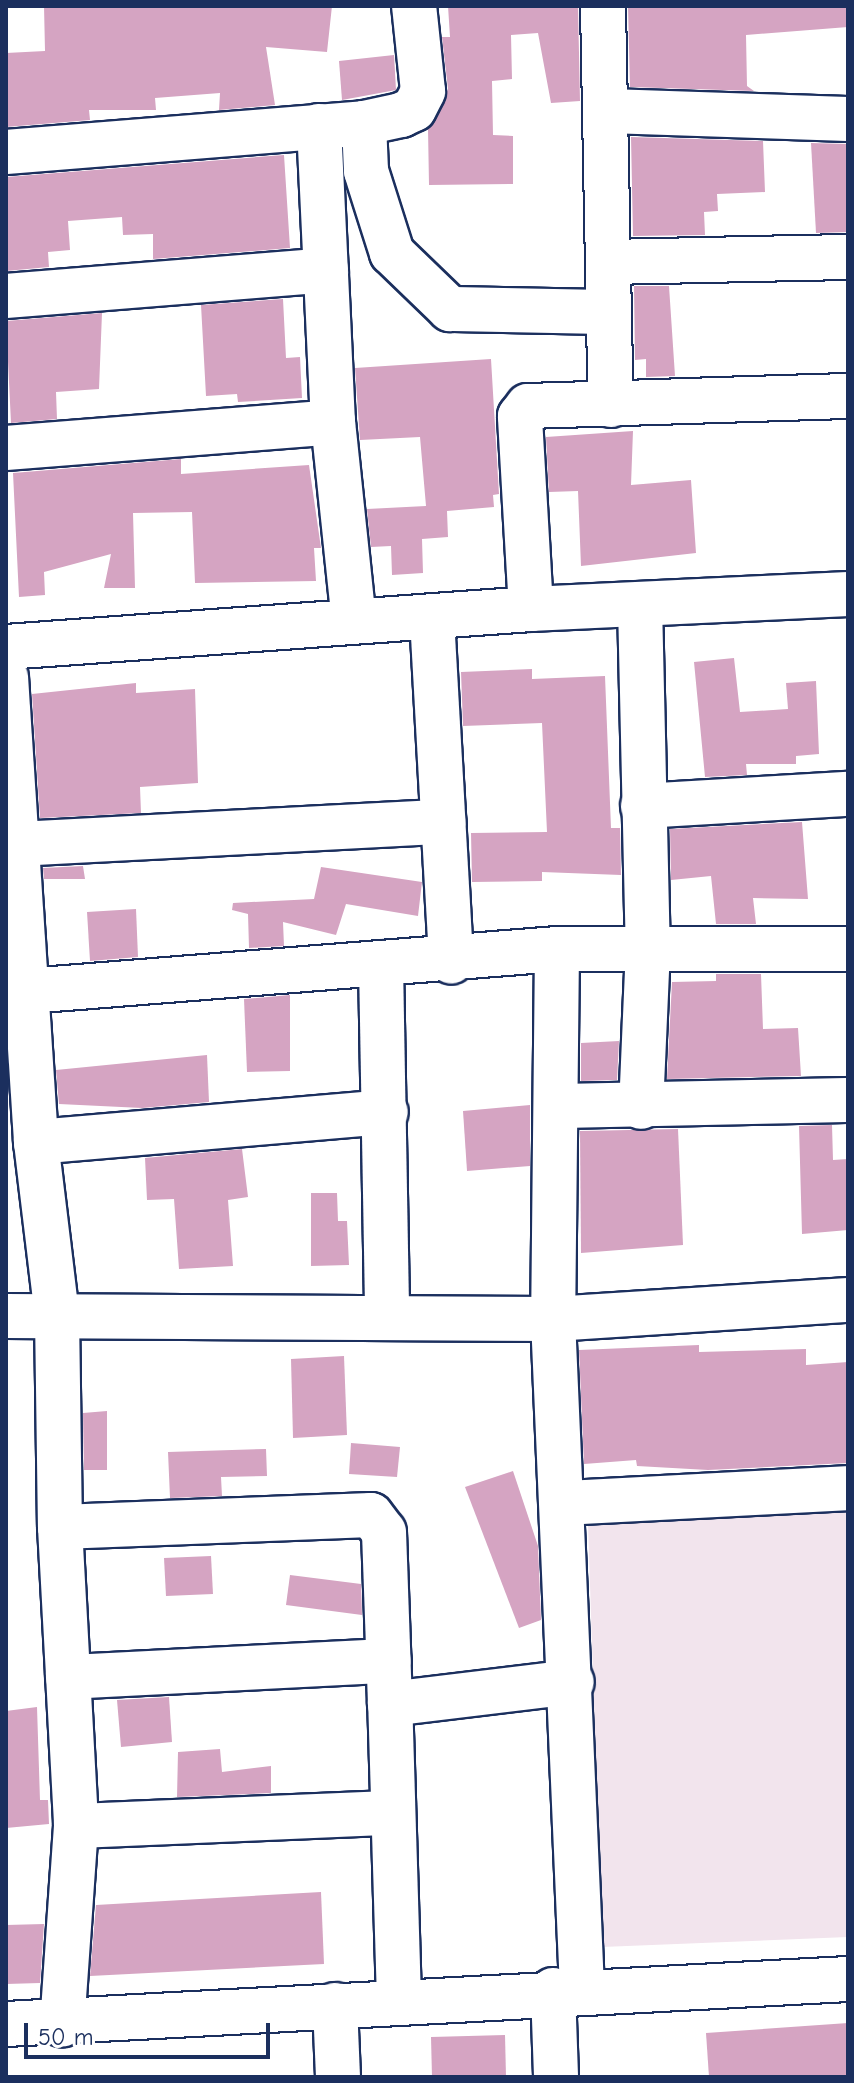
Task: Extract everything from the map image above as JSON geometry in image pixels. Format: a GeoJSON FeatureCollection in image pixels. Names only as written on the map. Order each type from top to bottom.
{"type":"FeatureCollection","features":[{"type":"Feature","properties":{"kind":"street"},"geometry":{"type":"LineString","coordinates":[[6,152],[364,123],[401,115],[420,100],[414,6]]}},
{"type":"Feature","properties":{"kind":"street"},"geometry":{"type":"LineString","coordinates":[[603,6],[608,111],[607,312],[611,405]]}},
{"type":"Feature","properties":{"kind":"street"},"geometry":{"type":"LineString","coordinates":[[608,111],[848,119]]}},
{"type":"Feature","properties":{"kind":"street"},"geometry":{"type":"LineString","coordinates":[[364,123],[366,171],[392,253],[450,309],[607,312]]}},
{"type":"Feature","properties":{"kind":"street"},"geometry":{"type":"LineString","coordinates":[[319,126],[333,422],[354,621]]}},
{"type":"Feature","properties":{"kind":"street"},"geometry":{"type":"LineString","coordinates":[[608,262],[848,257]]}},
{"type":"Feature","properties":{"kind":"street"},"geometry":{"type":"LineString","coordinates":[[6,296],[326,270]]}},
{"type":"Feature","properties":{"kind":"street"},"geometry":{"type":"LineString","coordinates":[[531,609],[520,416],[534,404],[611,405],[848,396]]}},
{"type":"Feature","properties":{"kind":"street"},"geometry":{"type":"LineString","coordinates":[[6,448],[333,422]]}},
{"type":"Feature","properties":{"kind":"street"},"geometry":{"type":"LineString","coordinates":[[6,647],[531,609],[848,594]]}},
{"type":"Feature","properties":{"kind":"street"},"geometry":{"type":"LineString","coordinates":[[640,604],[648,948],[641,1107]]}},
{"type":"Feature","properties":{"kind":"street"},"geometry":{"type":"LineString","coordinates":[[432,618],[451,961]]}},
{"type":"Feature","properties":{"kind":"street"},"geometry":{"type":"LineString","coordinates":[[6,677],[36,1142],[57,1315],[60,1527],[76,1826],[62,2025]]}},
{"type":"Feature","properties":{"kind":"street"},"geometry":{"type":"LineString","coordinates":[[643,806],[848,794]]}},
{"type":"Feature","properties":{"kind":"street"},"geometry":{"type":"LineString","coordinates":[[17,844],[443,822]]}},
{"type":"Feature","properties":{"kind":"street"},"geometry":{"type":"LineString","coordinates":[[28,991],[381,963],[451,961],[557,949],[848,949]]}},
{"type":"Feature","properties":{"kind":"street"},"geometry":{"type":"LineString","coordinates":[[556,2077],[567,1990],[572,1682],[553,1319],[560,1106],[557,949]]}},
{"type":"Feature","properties":{"kind":"street"},"geometry":{"type":"LineString","coordinates":[[381,963],[386,1112],[387,1316]]}},
{"type":"Feature","properties":{"kind":"street"},"geometry":{"type":"LineString","coordinates":[[560,1106],[641,1107],[848,1100]]}},
{"type":"Feature","properties":{"kind":"street"},"geometry":{"type":"LineString","coordinates":[[36,1142],[386,1112]]}},
{"type":"Feature","properties":{"kind":"street"},"geometry":{"type":"LineString","coordinates":[[6,1316],[553,1319],[848,1300]]}},
{"type":"Feature","properties":{"kind":"street"},"geometry":{"type":"LineString","coordinates":[[565,1503],[848,1488]]}},
{"type":"Feature","properties":{"kind":"street"},"geometry":{"type":"LineString","coordinates":[[60,1527],[371,1515],[384,1532],[399,2000]]}},
{"type":"Feature","properties":{"kind":"street"},"geometry":{"type":"LineString","coordinates":[[68,1677],[390,1683],[572,1682]]}},
{"type":"Feature","properties":{"kind":"street"},"geometry":{"type":"LineString","coordinates":[[76,1826],[391,1813]]}},
{"type":"Feature","properties":{"kind":"street"},"geometry":{"type":"LineString","coordinates":[[6,2024],[62,2025],[567,1990],[848,1979]]}},
{"type":"Feature","properties":{"kind":"street"},"geometry":{"type":"LineString","coordinates":[[335,2005],[338,2077]]}},
{"type":"Feature","properties":{"kind":"shaded area"},"geometry":{"type":"Polygon","coordinates":[[[848,1505],[848,1937],[602,1947],[588,1524],[848,1505]]]}},
{"type":"Feature","properties":{"kind":"building"},"geometry":{"type":"Polygon","coordinates":[[[44,6],[332,6],[327,52],[266,47],[275,105],[219,110],[220,93],[155,98],[156,110],[89,110],[90,120],[6,127],[6,53],[45,51],[44,6]]]}},
{"type":"Feature","properties":{"kind":"building"},"geometry":{"type":"Polygon","coordinates":[[[448,6],[578,6],[580,101],[551,103],[538,33],[511,35],[512,79],[492,81],[493,135],[513,136],[513,184],[429,185],[428,129],[448,89],[442,37],[450,37],[448,6]]]}},
{"type":"Feature","properties":{"kind":"building"},"geometry":{"type":"Polygon","coordinates":[[[628,6],[848,6],[848,27],[746,35],[747,86],[754,91],[630,87],[628,6]]]}},
{"type":"Feature","properties":{"kind":"building"},"geometry":{"type":"Polygon","coordinates":[[[394,55],[396,90],[342,100],[339,61],[394,55]]]}},
{"type":"Feature","properties":{"kind":"building"},"geometry":{"type":"Polygon","coordinates":[[[631,137],[763,141],[765,192],[717,194],[718,211],[704,212],[705,235],[633,236],[631,137]]]}},
{"type":"Feature","properties":{"kind":"building"},"geometry":{"type":"Polygon","coordinates":[[[811,143],[848,144],[848,232],[816,233],[811,143]]]}},
{"type":"Feature","properties":{"kind":"building"},"geometry":{"type":"Polygon","coordinates":[[[284,155],[290,248],[153,259],[153,234],[123,235],[122,217],[68,221],[70,250],[48,252],[49,267],[6,271],[6,177],[284,155]]]}},
{"type":"Feature","properties":{"kind":"building"},"geometry":{"type":"Polygon","coordinates":[[[634,286],[669,286],[675,376],[646,377],[646,359],[635,360],[634,286]]]}},
{"type":"Feature","properties":{"kind":"building"},"geometry":{"type":"Polygon","coordinates":[[[283,299],[286,358],[300,357],[302,398],[238,402],[237,394],[206,396],[201,305],[283,299]]]}},
{"type":"Feature","properties":{"kind":"building"},"geometry":{"type":"Polygon","coordinates":[[[102,313],[99,389],[56,392],[57,419],[11,423],[6,321],[102,313]]]}},
{"type":"Feature","properties":{"kind":"building"},"geometry":{"type":"Polygon","coordinates":[[[491,359],[499,494],[493,495],[494,507],[447,511],[448,537],[422,539],[423,573],[392,575],[391,546],[371,547],[367,509],[426,506],[420,437],[360,440],[355,368],[491,359]]]}},
{"type":"Feature","properties":{"kind":"building"},"geometry":{"type":"Polygon","coordinates":[[[633,431],[631,485],[691,480],[696,553],[581,566],[578,491],[549,492],[546,437],[633,431]]]}},
{"type":"Feature","properties":{"kind":"building"},"geometry":{"type":"Polygon","coordinates":[[[181,459],[181,474],[309,465],[321,548],[314,548],[316,581],[195,583],[192,512],[133,513],[135,588],[104,588],[111,554],[44,572],[45,595],[19,597],[13,473],[181,459]]]}},
{"type":"Feature","properties":{"kind":"building"},"geometry":{"type":"Polygon","coordinates":[[[734,658],[740,712],[788,709],[786,683],[816,681],[819,754],[796,756],[796,764],[746,764],[747,775],[705,777],[694,662],[734,658]]]}},
{"type":"Feature","properties":{"kind":"building"},"geometry":{"type":"Polygon","coordinates":[[[532,669],[532,679],[605,676],[611,828],[620,828],[621,875],[542,872],[542,881],[472,882],[471,833],[547,832],[542,723],[463,726],[461,672],[532,669]]]}},
{"type":"Feature","properties":{"kind":"building"},"geometry":{"type":"Polygon","coordinates":[[[136,683],[136,693],[195,689],[198,783],[140,787],[141,813],[40,818],[32,694],[136,683]]]}},
{"type":"Feature","properties":{"kind":"building"},"geometry":{"type":"Polygon","coordinates":[[[802,822],[808,899],[753,898],[756,924],[716,924],[711,876],[671,880],[670,829],[802,822]]]}},
{"type":"Feature","properties":{"kind":"building"},"geometry":{"type":"Polygon","coordinates":[[[83,866],[85,879],[44,879],[43,868],[83,866]]]}},
{"type":"Feature","properties":{"kind":"building"},"geometry":{"type":"Polygon","coordinates":[[[321,867],[422,882],[418,916],[346,904],[336,935],[283,922],[284,946],[249,948],[248,914],[232,910],[233,903],[314,899],[321,867]]]}},
{"type":"Feature","properties":{"kind":"building"},"geometry":{"type":"Polygon","coordinates":[[[136,909],[138,957],[90,961],[87,912],[136,909]]]}},
{"type":"Feature","properties":{"kind":"building"},"geometry":{"type":"Polygon","coordinates":[[[716,974],[761,974],[763,1029],[798,1028],[801,1076],[667,1079],[672,982],[716,981],[716,974]]]}},
{"type":"Feature","properties":{"kind":"building"},"geometry":{"type":"Polygon","coordinates":[[[290,995],[290,1071],[247,1072],[244,999],[290,995]]]}},
{"type":"Feature","properties":{"kind":"building"},"geometry":{"type":"Polygon","coordinates":[[[619,1041],[617,1080],[581,1081],[581,1043],[619,1041]]]}},
{"type":"Feature","properties":{"kind":"building"},"geometry":{"type":"Polygon","coordinates":[[[207,1055],[209,1102],[142,1108],[59,1104],[56,1070],[207,1055]]]}},
{"type":"Feature","properties":{"kind":"building"},"geometry":{"type":"Polygon","coordinates":[[[530,1105],[530,1166],[467,1171],[463,1111],[530,1105]]]}},
{"type":"Feature","properties":{"kind":"building"},"geometry":{"type":"Polygon","coordinates":[[[832,1125],[833,1160],[848,1159],[848,1230],[802,1234],[799,1126],[832,1125]]]}},
{"type":"Feature","properties":{"kind":"building"},"geometry":{"type":"Polygon","coordinates":[[[678,1129],[683,1245],[581,1253],[580,1131],[678,1129]]]}},
{"type":"Feature","properties":{"kind":"building"},"geometry":{"type":"Polygon","coordinates":[[[242,1149],[248,1197],[228,1200],[233,1266],[179,1269],[174,1199],[147,1200],[145,1158],[242,1149]]]}},
{"type":"Feature","properties":{"kind":"building"},"geometry":{"type":"Polygon","coordinates":[[[311,1193],[337,1193],[338,1221],[347,1221],[349,1265],[311,1266],[311,1193]]]}},
{"type":"Feature","properties":{"kind":"building"},"geometry":{"type":"Polygon","coordinates":[[[699,1345],[699,1352],[806,1349],[806,1365],[848,1362],[848,1463],[708,1470],[637,1466],[636,1460],[584,1464],[579,1350],[699,1345]]]}},
{"type":"Feature","properties":{"kind":"building"},"geometry":{"type":"Polygon","coordinates":[[[344,1356],[347,1435],[293,1438],[291,1359],[344,1356]]]}},
{"type":"Feature","properties":{"kind":"building"},"geometry":{"type":"Polygon","coordinates":[[[107,1411],[107,1470],[84,1470],[83,1413],[107,1411]]]}},
{"type":"Feature","properties":{"kind":"building"},"geometry":{"type":"Polygon","coordinates":[[[351,1443],[400,1447],[397,1477],[349,1474],[351,1443]]]}},
{"type":"Feature","properties":{"kind":"building"},"geometry":{"type":"Polygon","coordinates":[[[266,1449],[267,1476],[221,1477],[222,1496],[170,1498],[168,1452],[266,1449]]]}},
{"type":"Feature","properties":{"kind":"building"},"geometry":{"type":"Polygon","coordinates":[[[513,1471],[538,1546],[541,1620],[519,1628],[465,1487],[513,1471]]]}},
{"type":"Feature","properties":{"kind":"building"},"geometry":{"type":"Polygon","coordinates":[[[211,1556],[213,1594],[166,1596],[164,1558],[211,1556]]]}},
{"type":"Feature","properties":{"kind":"building"},"geometry":{"type":"Polygon","coordinates":[[[290,1575],[361,1584],[362,1615],[286,1605],[290,1575]]]}},
{"type":"Feature","properties":{"kind":"building"},"geometry":{"type":"Polygon","coordinates":[[[169,1697],[172,1742],[121,1747],[117,1700],[169,1697]]]}},
{"type":"Feature","properties":{"kind":"building"},"geometry":{"type":"Polygon","coordinates":[[[37,1707],[40,1800],[48,1800],[49,1824],[6,1828],[6,1711],[37,1707]]]}},
{"type":"Feature","properties":{"kind":"building"},"geometry":{"type":"Polygon","coordinates":[[[220,1749],[222,1772],[271,1766],[271,1793],[177,1797],[178,1752],[220,1749]]]}},
{"type":"Feature","properties":{"kind":"building"},"geometry":{"type":"Polygon","coordinates":[[[321,1892],[324,1964],[90,1976],[96,1905],[321,1892]]]}},
{"type":"Feature","properties":{"kind":"building"},"geometry":{"type":"Polygon","coordinates":[[[44,1924],[40,1983],[6,1984],[6,1925],[44,1924]]]}},
{"type":"Feature","properties":{"kind":"building"},"geometry":{"type":"Polygon","coordinates":[[[848,2023],[848,2077],[709,2077],[706,2033],[848,2023]]]}},
{"type":"Feature","properties":{"kind":"building"},"geometry":{"type":"Polygon","coordinates":[[[505,2035],[506,2077],[432,2077],[431,2037],[505,2035]]]}}]}
